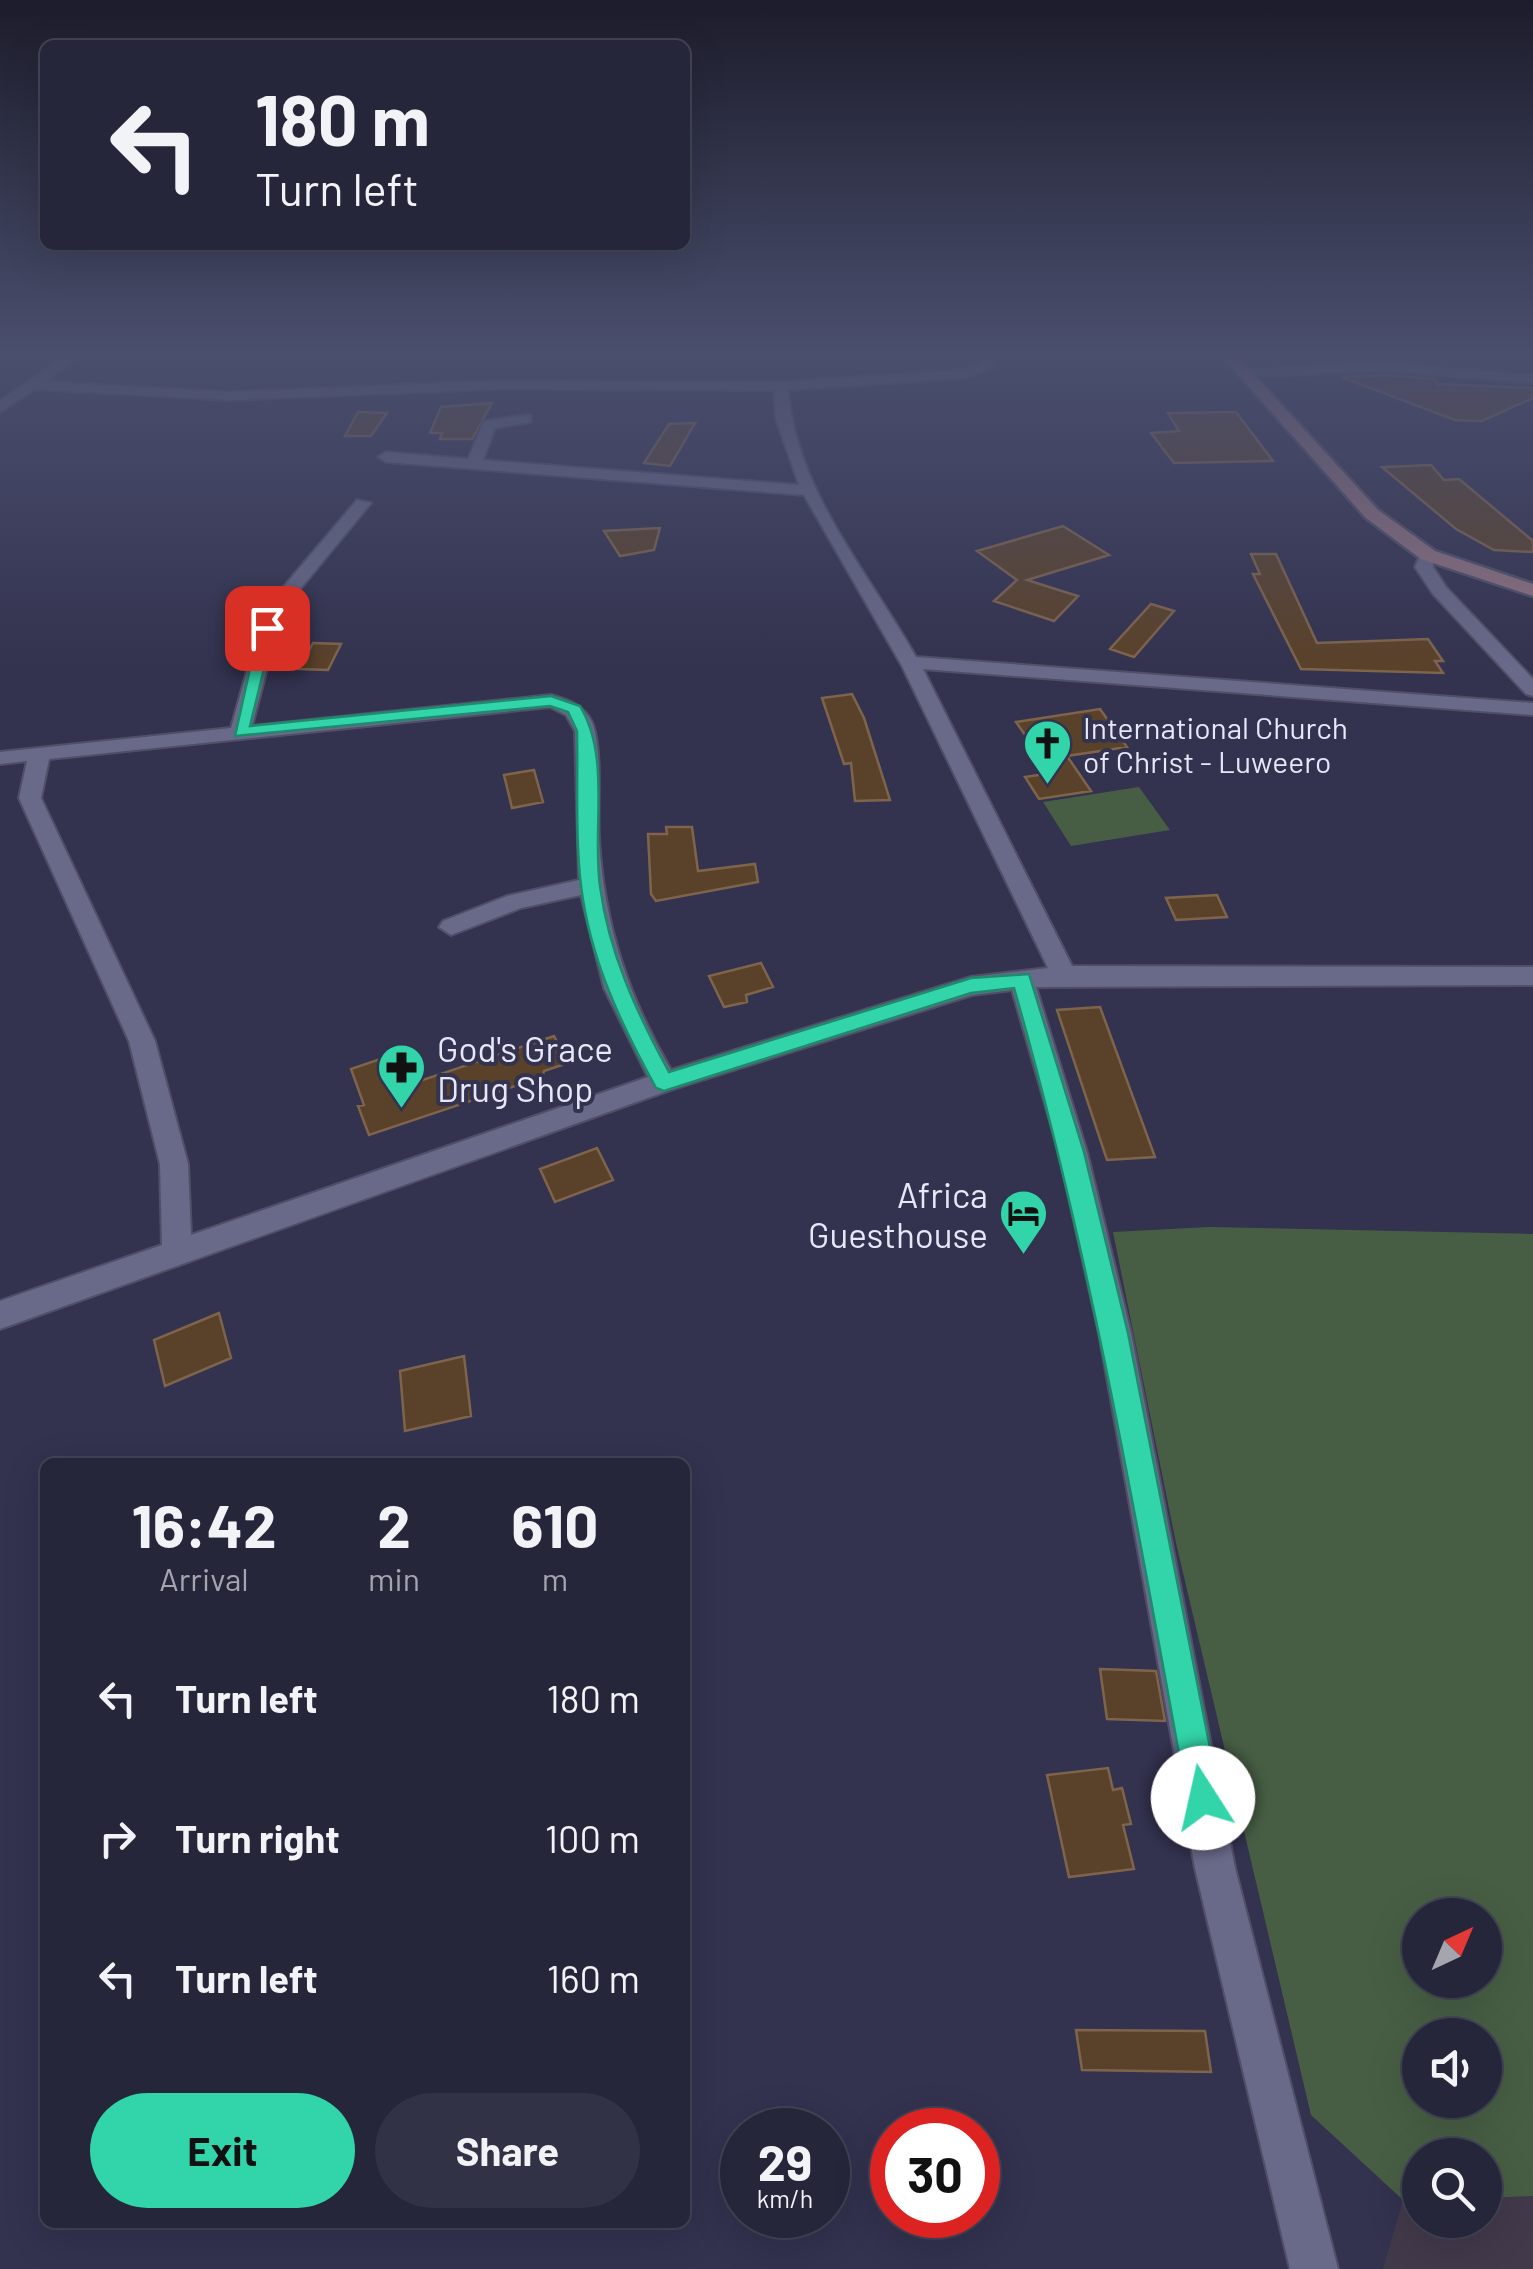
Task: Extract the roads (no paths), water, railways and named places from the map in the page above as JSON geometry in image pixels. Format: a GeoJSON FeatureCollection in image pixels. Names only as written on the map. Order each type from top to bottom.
{"type":"FeatureCollection","features":[{"type":"Feature","properties":{"kind":"main road"},"geometry":{"type":"LineString","coordinates":[[1321,458],[1372,514],[1428,556],[1533,590]]}},
{"type":"Feature","properties":{"kind":"street"},"geometry":{"type":"LineString","coordinates":[[414,458],[811,491]]}},
{"type":"Feature","properties":{"kind":"street"},"geometry":{"type":"LineString","coordinates":[[475,462],[477,458]]}},
{"type":"Feature","properties":{"kind":"street"},"geometry":{"type":"LineString","coordinates":[[797,458],[811,491],[910,662],[1064,975]]}},
{"type":"Feature","properties":{"kind":"street"},"geometry":{"type":"LineString","coordinates":[[240,732],[274,610],[363,503]]}},
{"type":"Feature","properties":{"kind":"street"},"geometry":{"type":"LineString","coordinates":[[1428,556],[1424,567],[1439,590],[1533,690]]}},
{"type":"Feature","properties":{"kind":"street"},"geometry":{"type":"LineString","coordinates":[[910,662],[1533,709]]}},
{"type":"Feature","properties":{"kind":"street"},"geometry":{"type":"LineString","coordinates":[[0,758],[551,701],[564,704],[574,709],[585,731],[590,886],[604,954],[627,1014],[664,1082]]}},
{"type":"Feature","properties":{"kind":"street"},"geometry":{"type":"LineString","coordinates":[[42,753],[33,769],[30,798],[142,1042],[174,1164],[177,1253]]}},
{"type":"Feature","properties":{"kind":"street"},"geometry":{"type":"LineString","coordinates":[[451,927],[515,902],[590,886]]}},
{"type":"Feature","properties":{"kind":"street"},"geometry":{"type":"LineString","coordinates":[[0,1315],[664,1082],[971,986],[1064,975],[1533,976]]}},
{"type":"Feature","properties":{"kind":"street"},"geometry":{"type":"LineString","coordinates":[[1022,980],[1072,1152],[1115,1333],[1216,1868],[1314,2269]]}},
{"type":"Feature","properties":{"kind":"place","name":"International Church of Christ - Luweero"},"geometry":{"type":"Point","coordinates":[1048,786]}},
{"type":"Feature","properties":{"kind":"place","name":"God's Grace Drug Shop"},"geometry":{"type":"Point","coordinates":[402,1110]}},
{"type":"Feature","properties":{"kind":"place","name":"Africa Guesthouse"},"geometry":{"type":"Point","coordinates":[1023,1256]}}]}
